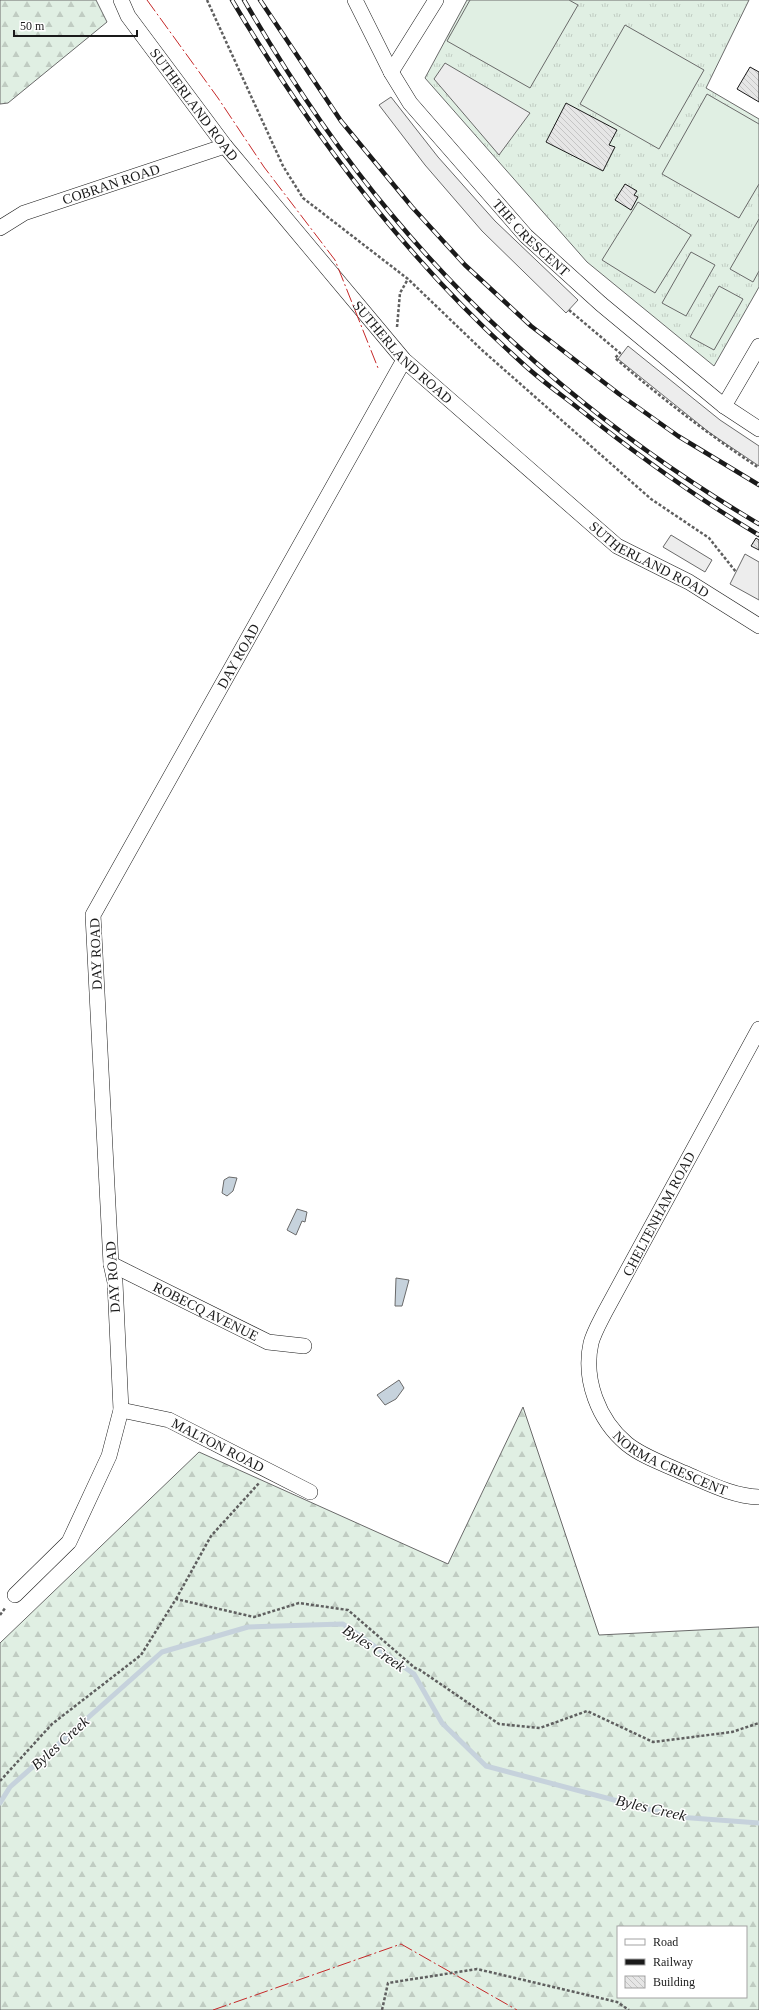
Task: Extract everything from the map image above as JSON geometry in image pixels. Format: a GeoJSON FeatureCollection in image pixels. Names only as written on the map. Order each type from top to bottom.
{"type":"FeatureCollection","features":[{"type":"Feature","properties":{"kind":"street","name":"SUTHERLAND ROAD"},"geometry":{"type":"LineString","coordinates":[[121,0],[128,16],[225,146],[404,360],[617,546],[689,582],[759,626]]}},
{"type":"Feature","properties":{"kind":"street","name":"THE CRESCENT"},"geometry":{"type":"LineString","coordinates":[[356,0],[391,72],[410,103],[526,236],[600,304],[724,406],[759,430]]}},
{"type":"Feature","properties":{"kind":"street"},"geometry":{"type":"LineString","coordinates":[[391,72],[436,0]]}},
{"type":"Feature","properties":{"kind":"street","name":"COBRAN ROAD"},"geometry":{"type":"LineString","coordinates":[[0,228],[24,213],[225,146]]}},
{"type":"Feature","properties":{"kind":"street"},"geometry":{"type":"LineString","coordinates":[[724,406],[759,346]]}},
{"type":"Feature","properties":{"kind":"street","name":"DAY ROAD"},"geometry":{"type":"LineString","coordinates":[[15,1595],[69,1542],[109,1456],[121,1410],[114,1282],[111,1264],[93,915],[404,360]]}},
{"type":"Feature","properties":{"kind":"street","name":"CHELTENHAM ROAD"},"geometry":{"type":"LineString","coordinates":[[598,1405],[591,1385],[588,1363],[596,1329],[759,1029]]}},
{"type":"Feature","properties":{"kind":"street","name":"ROBECQ AVENUE"},"geometry":{"type":"LineString","coordinates":[[111,1264],[268,1342],[304,1346]]}},
{"type":"Feature","properties":{"kind":"street","name":"NORMA CRESCENT"},"geometry":{"type":"LineString","coordinates":[[598,1405],[611,1428],[627,1444],[643,1454],[713,1486],[735,1493],[759,1497]]}},
{"type":"Feature","properties":{"kind":"street","name":"MALTON ROAD"},"geometry":{"type":"LineString","coordinates":[[121,1410],[169,1420],[310,1492]]}},
{"type":"Feature","properties":{"kind":"path"},"geometry":{"type":"LineString","coordinates":[[207,0],[283,166],[303,198],[408,279],[483,351],[651,499],[709,538],[736,572]]}},
{"type":"Feature","properties":{"kind":"path"},"geometry":{"type":"LineString","coordinates":[[397,332],[400,293],[408,279]]}},
{"type":"Feature","properties":{"kind":"path"},"geometry":{"type":"LineString","coordinates":[[569,310],[620,353],[616,358],[662,399],[701,429],[759,468]]}},
{"type":"Feature","properties":{"kind":"path"},"geometry":{"type":"LineString","coordinates":[[0,1781],[52,1724],[141,1655],[176,1599],[211,1536],[270,1472]]}},
{"type":"Feature","properties":{"kind":"path"},"geometry":{"type":"LineString","coordinates":[[176,1599],[254,1616],[299,1603],[348,1610],[415,1668],[499,1724],[540,1728],[587,1711],[653,1742],[732,1732],[759,1723]]}},
{"type":"Feature","properties":{"kind":"path"},"geometry":{"type":"LineString","coordinates":[[382,2010],[388,1983],[478,1969],[617,2002],[629,2010]]}},
{"type":"Feature","properties":{"kind":"green space"},"geometry":{"type":"Polygon","coordinates":[[[0,0],[96,0],[107,22],[8,103],[0,104],[0,0]]]}},
{"type":"Feature","properties":{"kind":"green space"},"geometry":{"type":"Polygon","coordinates":[[[467,0],[749,0],[706,88],[759,119],[759,287],[714,366],[587,262],[425,78],[467,0]]]}},
{"type":"Feature","properties":{"kind":"green space"},"geometry":{"type":"Polygon","coordinates":[[[470,0],[569,0],[578,5],[530,88],[447,41],[470,0]]]}},
{"type":"Feature","properties":{"kind":"green space"},"geometry":{"type":"Polygon","coordinates":[[[625,25],[704,70],[659,149],[580,104],[625,25]]]}},
{"type":"Feature","properties":{"kind":"green space"},"geometry":{"type":"Polygon","coordinates":[[[707,94],[759,124],[759,184],[739,218],[662,174],[707,94]]]}},
{"type":"Feature","properties":{"kind":"green space"},"geometry":{"type":"Polygon","coordinates":[[[638,202],[691,235],[655,293],[602,260],[638,202]]]}},
{"type":"Feature","properties":{"kind":"green space"},"geometry":{"type":"Polygon","coordinates":[[[759,219],[759,271],[753,282],[730,269],[759,219]]]}},
{"type":"Feature","properties":{"kind":"green space"},"geometry":{"type":"Polygon","coordinates":[[[691,252],[715,265],[686,316],[662,303],[691,252]]]}},
{"type":"Feature","properties":{"kind":"green space"},"geometry":{"type":"Polygon","coordinates":[[[719,286],[743,299],[714,350],[690,337],[719,286]]]}},
{"type":"Feature","properties":{"kind":"green space"},"geometry":{"type":"Polygon","coordinates":[[[523,1407],[599,1635],[759,1627],[759,2010],[0,2010],[0,1643],[199,1452],[448,1564],[523,1407]]]}},
{"type":"Feature","properties":{"kind":"shaded area"},"geometry":{"type":"Polygon","coordinates":[[[445,63],[530,113],[499,155],[434,79],[445,63]]]}},
{"type":"Feature","properties":{"kind":"shaded area"},"geometry":{"type":"Polygon","coordinates":[[[391,97],[438,157],[495,221],[578,300],[566,313],[482,231],[425,165],[379,105],[391,97]]]}},
{"type":"Feature","properties":{"kind":"shaded area"},"geometry":{"type":"Polygon","coordinates":[[[628,346],[720,420],[759,446],[759,466],[710,433],[618,359],[628,346]]]}},
{"type":"Feature","properties":{"kind":"shaded area"},"geometry":{"type":"Polygon","coordinates":[[[671,535],[712,560],[705,572],[663,547],[671,535]]]}},
{"type":"Feature","properties":{"kind":"shaded area"},"geometry":{"type":"Polygon","coordinates":[[[745,554],[759,562],[759,600],[730,584],[745,554]]]}},
{"type":"Feature","properties":{"kind":"shaded area"},"geometry":{"type":"Polygon","coordinates":[[[229,1177],[237,1178],[233,1191],[227,1196],[222,1193],[224,1180],[229,1177]]]}},
{"type":"Feature","properties":{"kind":"shaded area"},"geometry":{"type":"Polygon","coordinates":[[[297,1209],[307,1212],[305,1222],[302,1221],[296,1235],[287,1230],[297,1209]]]}},
{"type":"Feature","properties":{"kind":"shaded area"},"geometry":{"type":"Polygon","coordinates":[[[396,1278],[409,1280],[402,1306],[395,1306],[396,1278]]]}},
{"type":"Feature","properties":{"kind":"shaded area"},"geometry":{"type":"Polygon","coordinates":[[[399,1380],[404,1388],[396,1399],[385,1405],[377,1395],[399,1380]]]}},
{"type":"Feature","properties":{"kind":"building"},"geometry":{"type":"Polygon","coordinates":[[[750,67],[759,72],[759,102],[737,89],[750,67]]]}},
{"type":"Feature","properties":{"kind":"building"},"geometry":{"type":"Polygon","coordinates":[[[566,103],[617,130],[609,145],[615,147],[603,171],[546,142],[566,103]]]}},
{"type":"Feature","properties":{"kind":"building"},"geometry":{"type":"Polygon","coordinates":[[[625,184],[637,191],[634,195],[638,197],[631,210],[615,200],[625,184]]]}},
{"type":"Feature","properties":{"kind":"building"},"geometry":{"type":"Polygon","coordinates":[[[756,538],[759,540],[759,550],[751,546],[756,538]]]}},
{"type":"Feature","properties":{"kind":"waterway","name":"Byles Creek"},"geometry":{"type":"LineString","coordinates":[[0,1803],[10,1787],[162,1652],[248,1627],[343,1624],[414,1674],[442,1723],[486,1766],[678,1817],[759,1823]]}},
{"type":"Feature","properties":{"kind":"railway"},"geometry":{"type":"LineString","coordinates":[[232,0],[262,50],[328,146],[363,192],[438,281],[479,322],[535,374],[622,442],[666,474],[735,521],[759,535]]}},
{"type":"Feature","properties":{"kind":"railway"},"geometry":{"type":"LineString","coordinates":[[244,0],[295,84],[351,164],[371,190],[431,260],[473,304],[562,385],[610,423],[658,459],[708,493],[759,524]]}},
{"type":"Feature","properties":{"kind":"railway"},"geometry":{"type":"LineString","coordinates":[[260,0],[341,121],[412,207],[465,265],[531,326],[619,394],[678,436],[759,485]]}},
{"type":"Feature","properties":{"kind":"power"},"geometry":{"type":"LineString","coordinates":[[147,0],[218,98],[264,167],[335,260],[378,368]]}},
{"type":"Feature","properties":{"kind":"power"},"geometry":{"type":"LineString","coordinates":[[213,2010],[401,1944],[517,2010]]}}]}
